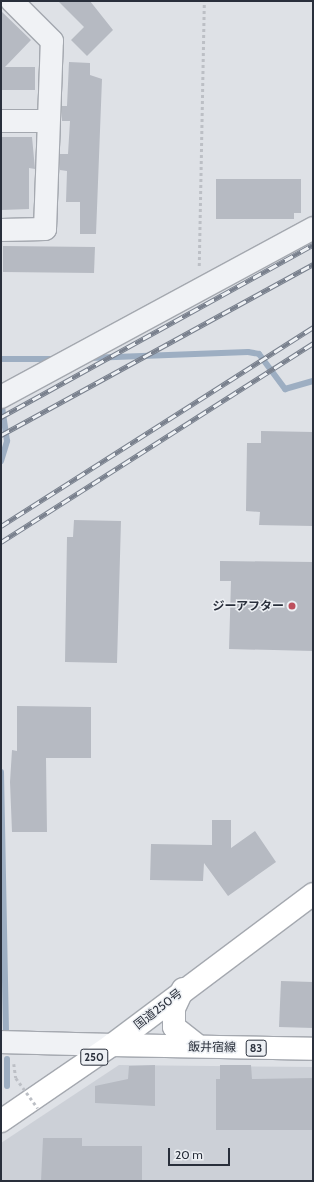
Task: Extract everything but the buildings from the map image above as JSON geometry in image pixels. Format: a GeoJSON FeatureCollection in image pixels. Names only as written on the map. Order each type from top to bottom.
{"type":"FeatureCollection","features":[{"type":"Feature","properties":{"kind":"main road","name":"国道250号"},"geometry":{"type":"LineString","coordinates":[[1,1121],[112,1045],[183,988],[313,894]]}},
{"type":"Feature","properties":{"kind":"main road"},"geometry":{"type":"LineString","coordinates":[[183,988],[174,1008],[174,1027],[198,1046]]}},
{"type":"Feature","properties":{"kind":"main road","name":"飯井宿線"},"geometry":{"type":"LineString","coordinates":[[112,1045],[313,1049]]}},
{"type":"Feature","properties":{"kind":"street"},"geometry":{"type":"LineString","coordinates":[[1,230],[45,229],[52,41],[12,1]]}},
{"type":"Feature","properties":{"kind":"street"},"geometry":{"type":"LineString","coordinates":[[1,121],[48,121]]}},
{"type":"Feature","properties":{"kind":"street"},"geometry":{"type":"LineString","coordinates":[[3,396],[313,228]]}},
{"type":"Feature","properties":{"kind":"street"},"geometry":{"type":"LineString","coordinates":[[1,1042],[112,1045]]}},
{"type":"Feature","properties":{"kind":"path"},"geometry":{"type":"LineString","coordinates":[[199,290],[204,1]]}},
{"type":"Feature","properties":{"kind":"path"},"geometry":{"type":"LineString","coordinates":[[16,1078],[38,1108]]}},
{"type":"Feature","properties":{"kind":"shaded area"},"geometry":{"type":"Polygon","coordinates":[[[119,1065],[313,1067],[313,1181],[1,1181],[1,1143],[119,1065]]]}},
{"type":"Feature","properties":{"kind":"waterway"},"geometry":{"type":"LineString","coordinates":[[89,358],[248,352],[259,354],[285,389],[313,381]]}},
{"type":"Feature","properties":{"kind":"waterway"},"geometry":{"type":"LineString","coordinates":[[1,359],[55,359]]}},
{"type":"Feature","properties":{"kind":"waterway"},"geometry":{"type":"LineString","coordinates":[[1,400],[7,441],[1,461]]}},
{"type":"Feature","properties":{"kind":"waterway"},"geometry":{"type":"LineString","coordinates":[[1,772],[6,1034]]}},
{"type":"Feature","properties":{"kind":"waterway"},"geometry":{"type":"LineString","coordinates":[[7,1059],[7,1086]]}},
{"type":"Feature","properties":{"kind":"railway"},"geometry":{"type":"LineString","coordinates":[[1,417],[313,245]]}},
{"type":"Feature","properties":{"kind":"railway"},"geometry":{"type":"LineString","coordinates":[[1,435],[313,264]]}},
{"type":"Feature","properties":{"kind":"railway"},"geometry":{"type":"LineString","coordinates":[[1,526],[313,327]]}},
{"type":"Feature","properties":{"kind":"railway"},"geometry":{"type":"LineString","coordinates":[[1,542],[313,343]]}},
{"type":"Feature","properties":{"kind":"place","name":"ジーアフター"},"geometry":{"type":"Point","coordinates":[292,606]}}]}
